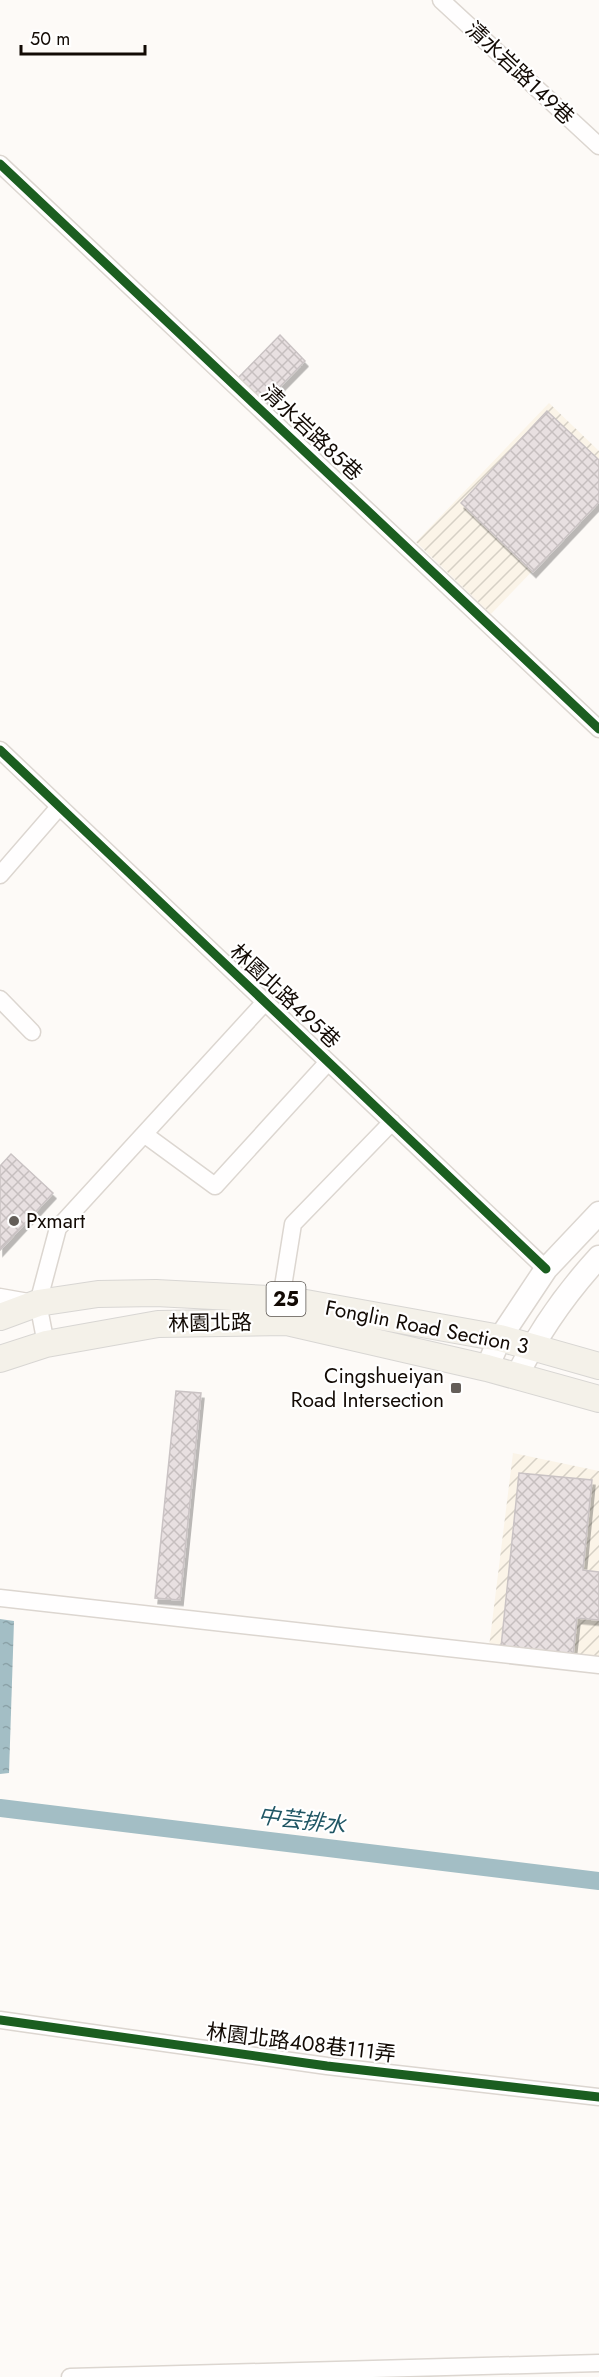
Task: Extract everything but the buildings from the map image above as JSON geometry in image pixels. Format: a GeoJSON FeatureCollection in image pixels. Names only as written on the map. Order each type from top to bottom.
{"type":"FeatureCollection","features":[{"type":"Feature","properties":{"kind":"main road","name":"Fonglin Road Section 3"},"geometry":{"type":"LineString","coordinates":[[38,1303],[98,1294],[145,1293],[281,1299],[500,1338],[599,1366]]}},
{"type":"Feature","properties":{"kind":"main road","name":"25"},"geometry":{"type":"LineString","coordinates":[[0,1317],[38,1303]]}},
{"type":"Feature","properties":{"kind":"main road","name":"林園北路"},"geometry":{"type":"LineString","coordinates":[[46,1344],[158,1324],[287,1322],[487,1368]]}},
{"type":"Feature","properties":{"kind":"main road","name":"25"},"geometry":{"type":"LineString","coordinates":[[0,1359],[46,1344]]}},
{"type":"Feature","properties":{"kind":"main road","name":"Fonglin Road Section 3"},"geometry":{"type":"LineString","coordinates":[[487,1368],[599,1399]]}},
{"type":"Feature","properties":{"kind":"street","name":"清水岩路149巷"},"geometry":{"type":"LineString","coordinates":[[441,0],[599,146]]}},
{"type":"Feature","properties":{"kind":"street","name":"清水岩路85巷"},"geometry":{"type":"LineString","coordinates":[[0,164],[599,729]]}},
{"type":"Feature","properties":{"kind":"street","name":"林園北路495巷"},"geometry":{"type":"LineString","coordinates":[[0,750],[546,1269]]}},
{"type":"Feature","properties":{"kind":"street"},"geometry":{"type":"LineString","coordinates":[[0,875],[59,807]]}},
{"type":"Feature","properties":{"kind":"street"},"geometry":{"type":"LineString","coordinates":[[0,999],[32,1032]]}},
{"type":"Feature","properties":{"kind":"street","name":"林園北路495巷"},"geometry":{"type":"LineString","coordinates":[[38,1303],[58,1228],[265,1002]]}},
{"type":"Feature","properties":{"kind":"street"},"geometry":{"type":"LineString","coordinates":[[144,1134],[215,1186],[328,1062]]}},
{"type":"Feature","properties":{"kind":"street"},"geometry":{"type":"LineString","coordinates":[[281,1299],[293,1224],[392,1122]]}},
{"type":"Feature","properties":{"kind":"street"},"geometry":{"type":"LineString","coordinates":[[487,1368],[500,1338],[546,1269],[599,1213]]}},
{"type":"Feature","properties":{"kind":"street"},"geometry":{"type":"LineString","coordinates":[[517,1376],[531,1347],[570,1287],[599,1257]]}},
{"type":"Feature","properties":{"kind":"street"},"geometry":{"type":"LineString","coordinates":[[0,1297],[38,1303],[46,1344]]}},
{"type":"Feature","properties":{"kind":"street"},"geometry":{"type":"LineString","coordinates":[[0,1598],[599,1665]]}},
{"type":"Feature","properties":{"kind":"street","name":"林園北路408巷111弄"},"geometry":{"type":"LineString","coordinates":[[0,2020],[327,2066],[599,2097]]}},
{"type":"Feature","properties":{"kind":"street"},"geometry":{"type":"LineString","coordinates":[[70,2377],[599,2363]]}},
{"type":"Feature","properties":{"kind":"shaded area"},"geometry":{"type":"Polygon","coordinates":[[[549,403],[599,451],[599,502],[491,614],[416,542],[549,403]]]}},
{"type":"Feature","properties":{"kind":"shaded area"},"geometry":{"type":"Polygon","coordinates":[[[513,1453],[599,1471],[599,1660],[489,1647],[513,1453]]]}},
{"type":"Feature","properties":{"kind":"water"},"geometry":{"type":"Polygon","coordinates":[[[0,1619],[14,1621],[9,1773],[0,1774],[0,1619]]]}},
{"type":"Feature","properties":{"kind":"waterway","name":"中芸排水"},"geometry":{"type":"LineString","coordinates":[[0,1808],[599,1881]]}},
{"type":"Feature","properties":{"kind":"cycle path"},"geometry":{"type":"LineString","coordinates":[[0,164],[599,729]]}},
{"type":"Feature","properties":{"kind":"cycle path"},"geometry":{"type":"LineString","coordinates":[[0,750],[546,1269]]}},
{"type":"Feature","properties":{"kind":"cycle path"},"geometry":{"type":"LineString","coordinates":[[0,2020],[327,2066],[599,2097]]}},
{"type":"Feature","properties":{"kind":"place","name":"Pxmart"},"geometry":{"type":"Point","coordinates":[14,1221]}},
{"type":"Feature","properties":{"kind":"place","name":"Cingshueiyan Road Intersection"},"geometry":{"type":"Point","coordinates":[456,1388]}}]}
